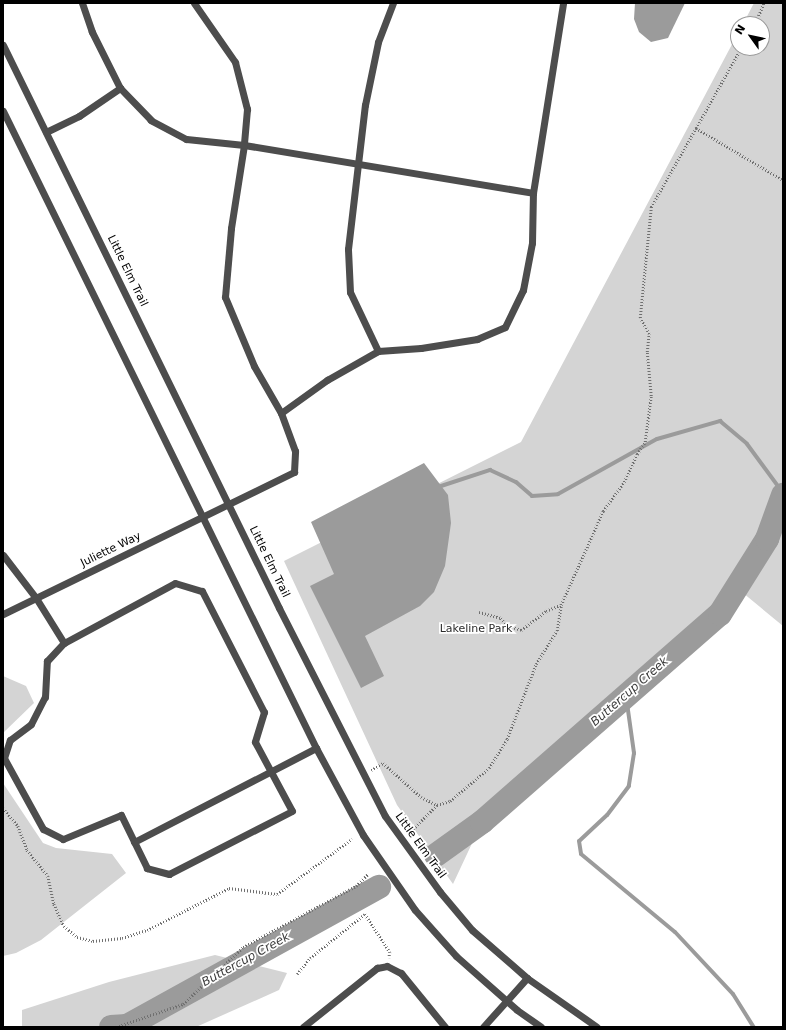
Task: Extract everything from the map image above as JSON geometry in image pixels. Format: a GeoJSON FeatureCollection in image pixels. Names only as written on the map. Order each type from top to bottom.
{"type":"FeatureCollection","features":[{"type":"Feature","properties":{"kind":"street"},"geometry":{"type":"LineString","coordinates":[[82,3],[92,32],[120,88],[151,120],[186,139],[244,145],[533,193]]}},
{"type":"Feature","properties":{"kind":"street"},"geometry":{"type":"LineString","coordinates":[[194,3],[235,62],[247,109],[244,145],[231,228],[225,297],[254,366],[281,413],[327,380],[378,351],[422,348],[477,339],[505,327],[523,290],[532,244],[533,193],[563,3]]}},
{"type":"Feature","properties":{"kind":"street"},"geometry":{"type":"LineString","coordinates":[[378,351],[350,292],[348,249],[356,164],[378,42],[393,3]]}},
{"type":"Feature","properties":{"kind":"street","name":"Little Elm Trail"},"geometry":{"type":"LineString","coordinates":[[3,45],[229,506],[359,768],[385,816],[440,892],[472,930],[527,978],[597,1027]]}},
{"type":"Feature","properties":{"kind":"street"},"geometry":{"type":"LineString","coordinates":[[46,132],[79,116],[120,88]]}},
{"type":"Feature","properties":{"kind":"street"},"geometry":{"type":"LineString","coordinates":[[3,111],[316,748],[363,835],[415,910],[456,956],[506,1001],[541,1027]]}},
{"type":"Feature","properties":{"kind":"street","name":"Juliette Way"},"geometry":{"type":"LineString","coordinates":[[3,614],[202,517],[229,506],[294,472],[296,451],[281,413]]}},
{"type":"Feature","properties":{"kind":"street"},"geometry":{"type":"LineString","coordinates":[[3,555],[36,598],[64,643]]}},
{"type":"Feature","properties":{"kind":"street"},"geometry":{"type":"LineString","coordinates":[[175,583],[202,591],[264,712],[255,742],[292,811],[170,874],[147,868],[121,815],[63,839],[43,830],[4,758],[10,740],[30,724],[45,697],[47,661],[64,643],[175,583]]}},
{"type":"Feature","properties":{"kind":"street"},"geometry":{"type":"LineString","coordinates":[[134,842],[316,748]]}},
{"type":"Feature","properties":{"kind":"street"},"geometry":{"type":"LineString","coordinates":[[303,1027],[377,968],[387,966],[401,973],[445,1027]]}},
{"type":"Feature","properties":{"kind":"street"},"geometry":{"type":"LineString","coordinates":[[483,1027],[527,978]]}},
{"type":"Feature","properties":{"kind":"path"},"geometry":{"type":"LineString","coordinates":[[758,16],[764,3]]}},
{"type":"Feature","properties":{"kind":"path"},"geometry":{"type":"LineString","coordinates":[[413,829],[437,805],[450,802],[489,768],[507,739],[536,664],[557,631],[561,605],[603,511],[624,482],[645,442],[651,396],[647,352],[649,334],[640,318],[651,207],[736,56]]}},
{"type":"Feature","properties":{"kind":"path"},"geometry":{"type":"LineString","coordinates":[[696,128],[783,180]]}},
{"type":"Feature","properties":{"kind":"path"},"geometry":{"type":"LineString","coordinates":[[479,612],[501,618],[506,625],[521,630],[546,611],[561,605]]}},
{"type":"Feature","properties":{"kind":"path"},"geometry":{"type":"LineString","coordinates":[[375,767],[383,763],[421,797],[437,805]]}},
{"type":"Feature","properties":{"kind":"path"},"geometry":{"type":"LineString","coordinates":[[3,808],[18,826],[27,850],[48,876],[54,904],[64,926],[77,937],[93,941],[122,938],[147,930],[229,888],[277,894],[352,839]]}},
{"type":"Feature","properties":{"kind":"path"},"geometry":{"type":"LineString","coordinates":[[116,1027],[183,1004],[243,947],[356,886],[368,874]]}},
{"type":"Feature","properties":{"kind":"path"},"geometry":{"type":"LineString","coordinates":[[297,974],[310,958],[365,914],[390,952],[387,966]]}},
{"type":"Feature","properties":{"kind":"green space","name":"Lakeline Park"},"geometry":{"type":"Polygon","coordinates":[[[754,3],[783,3],[783,626],[737,588],[482,822],[453,884],[397,805],[284,561],[521,442],[730,48],[730,56],[770,56],[770,16],[747,16],[754,3]]]}},
{"type":"Feature","properties":{"kind":"green space"},"geometry":{"type":"Polygon","coordinates":[[[3,676],[26,686],[34,703],[3,733],[3,676]]]}},
{"type":"Feature","properties":{"kind":"green space"},"geometry":{"type":"Polygon","coordinates":[[[3,783],[43,843],[56,848],[112,854],[126,873],[41,940],[16,953],[3,956],[3,783]]]}},
{"type":"Feature","properties":{"kind":"green space"},"geometry":{"type":"Polygon","coordinates":[[[215,955],[287,973],[279,990],[196,1027],[22,1027],[22,1010],[109,982],[215,955]]]}},
{"type":"Feature","properties":{"kind":"shaded area"},"geometry":{"type":"Polygon","coordinates":[[[635,3],[685,3],[668,38],[651,42],[639,32],[634,19],[635,3]]]}},
{"type":"Feature","properties":{"kind":"shaded area"},"geometry":{"type":"Polygon","coordinates":[[[424,463],[448,495],[451,523],[445,566],[434,592],[420,606],[365,636],[384,676],[361,688],[310,586],[334,574],[311,522],[424,463]]]}},
{"type":"Feature","properties":{"kind":"waterway"},"geometry":{"type":"LineString","coordinates":[[438,487],[490,470],[516,482],[532,496],[558,494],[657,439],[720,421],[747,444],[783,493]]}},
{"type":"Feature","properties":{"kind":"waterway","name":"Buttercup Creek"},"geometry":{"type":"LineString","coordinates":[[436,855],[482,822],[720,614],[767,539],[783,495]]}},
{"type":"Feature","properties":{"kind":"waterway"},"geometry":{"type":"LineString","coordinates":[[626,696],[634,753],[629,786],[607,815],[579,841],[581,854],[675,932],[733,994],[754,1027]]}},
{"type":"Feature","properties":{"kind":"waterway","name":"Buttercup Creek"},"geometry":{"type":"LineString","coordinates":[[111,1027],[127,1026],[379,887]]}}]}
